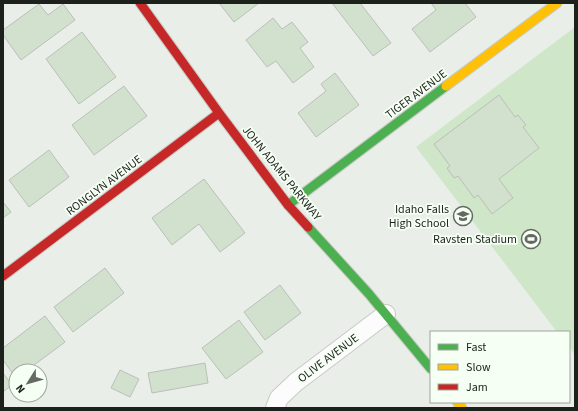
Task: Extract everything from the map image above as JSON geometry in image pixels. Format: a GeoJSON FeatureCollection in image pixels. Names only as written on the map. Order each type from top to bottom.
{"type":"FeatureCollection","features":[{"type":"Feature","properties":{"kind":"street","name":"JOHN ADAMS PARKWAY"},"geometry":{"type":"LineString","coordinates":[[140,3],[219,113],[288,205],[386,314],[430,368]]}},
{"type":"Feature","properties":{"kind":"street","name":"TIGER AVENUE"},"geometry":{"type":"LineString","coordinates":[[288,205],[557,3]]}},
{"type":"Feature","properties":{"kind":"street","name":"RONGLYN AVENUE"},"geometry":{"type":"LineString","coordinates":[[3,276],[219,113]]}},
{"type":"Feature","properties":{"kind":"street","name":"OLIVE AVENUE"},"geometry":{"type":"LineString","coordinates":[[274,408],[279,398],[296,382],[386,314]]}},
{"type":"Feature","properties":{"kind":"green space","name":"Ravsten Stadium"},"geometry":{"type":"Polygon","coordinates":[[[575,27],[575,355],[570,348],[570,331],[556,331],[416,147],[575,27]]]}},
{"type":"Feature","properties":{"kind":"building"},"geometry":{"type":"Polygon","coordinates":[[[219,3],[259,3],[234,22],[219,3]]]}},
{"type":"Feature","properties":{"kind":"building"},"geometry":{"type":"Polygon","coordinates":[[[332,3],[360,3],[391,43],[373,56],[332,3]]]}},
{"type":"Feature","properties":{"kind":"building"},"geometry":{"type":"Polygon","coordinates":[[[431,3],[465,3],[476,17],[430,52],[412,29],[436,10],[431,3]]]}},
{"type":"Feature","properties":{"kind":"building"},"geometry":{"type":"Polygon","coordinates":[[[39,4],[48,15],[63,4],[75,20],[21,60],[3,35],[3,30],[39,4]]]}},
{"type":"Feature","properties":{"kind":"building"},"geometry":{"type":"Polygon","coordinates":[[[273,18],[282,29],[292,22],[308,42],[300,48],[314,67],[293,83],[276,61],[267,67],[246,40],[273,18]]]}},
{"type":"Feature","properties":{"kind":"building"},"geometry":{"type":"Polygon","coordinates":[[[82,32],[116,77],[79,104],[46,59],[82,32]]]}},
{"type":"Feature","properties":{"kind":"building"},"geometry":{"type":"Polygon","coordinates":[[[335,73],[359,105],[316,137],[298,113],[326,91],[321,84],[335,73]]]}},
{"type":"Feature","properties":{"kind":"building"},"geometry":{"type":"Polygon","coordinates":[[[124,86],[147,116],[94,155],[72,125],[124,86]]]}},
{"type":"Feature","properties":{"kind":"building"},"geometry":{"type":"Polygon","coordinates":[[[499,95],[515,117],[518,115],[526,125],[523,127],[539,148],[499,179],[513,198],[492,214],[478,195],[474,198],[458,176],[454,178],[447,168],[450,166],[434,144],[499,95]]]}},
{"type":"Feature","properties":{"kind":"building"},"geometry":{"type":"Polygon","coordinates":[[[49,150],[69,177],[29,207],[9,180],[49,150]]]}},
{"type":"Feature","properties":{"kind":"building"},"geometry":{"type":"Polygon","coordinates":[[[204,179],[245,233],[220,252],[199,224],[172,245],[152,218],[204,179]]]}},
{"type":"Feature","properties":{"kind":"building"},"geometry":{"type":"Polygon","coordinates":[[[3,202],[11,212],[3,218],[3,202]]]}},
{"type":"Feature","properties":{"kind":"building"},"geometry":{"type":"Polygon","coordinates":[[[105,268],[124,293],[73,332],[54,307],[105,268]]]}},
{"type":"Feature","properties":{"kind":"building"},"geometry":{"type":"Polygon","coordinates":[[[280,285],[301,313],[265,340],[244,312],[280,285]]]}},
{"type":"Feature","properties":{"kind":"building"},"geometry":{"type":"Polygon","coordinates":[[[45,316],[65,342],[37,363],[8,363],[8,367],[3,360],[3,348],[45,316]]]}},
{"type":"Feature","properties":{"kind":"building"},"geometry":{"type":"Polygon","coordinates":[[[239,320],[263,352],[226,379],[202,348],[239,320]]]}},
{"type":"Feature","properties":{"kind":"building"},"geometry":{"type":"Polygon","coordinates":[[[205,363],[208,383],[152,393],[148,373],[205,363]]]}},
{"type":"Feature","properties":{"kind":"building"},"geometry":{"type":"Polygon","coordinates":[[[120,370],[139,379],[130,397],[111,388],[120,370]]]}},
{"type":"Feature","properties":{"kind":"building"},"geometry":{"type":"Polygon","coordinates":[[[3,373],[8,380],[8,388],[3,392],[3,373]]]}},
{"type":"Feature","properties":{"kind":"traffic: fast"},"geometry":{"type":"LineString","coordinates":[[288,205],[446,86]]}},
{"type":"Feature","properties":{"kind":"traffic: fast"},"geometry":{"type":"LineString","coordinates":[[308,227],[369,294],[430,368]]}},
{"type":"Feature","properties":{"kind":"traffic: slow"},"geometry":{"type":"LineString","coordinates":[[446,86],[557,3]]}},
{"type":"Feature","properties":{"kind":"traffic: slow"},"geometry":{"type":"LineString","coordinates":[[458,403],[462,408]]}},
{"type":"Feature","properties":{"kind":"traffic: jam"},"geometry":{"type":"LineString","coordinates":[[140,3],[219,113],[288,205],[308,227]]}},
{"type":"Feature","properties":{"kind":"traffic: jam"},"geometry":{"type":"LineString","coordinates":[[3,276],[219,113]]}},
{"type":"Feature","properties":{"kind":"place","name":"Idaho Falls High School"},"geometry":{"type":"Point","coordinates":[463,216]}},
{"type":"Feature","properties":{"kind":"place","name":"Ravsten Stadium"},"geometry":{"type":"Point","coordinates":[531,239]}}]}
